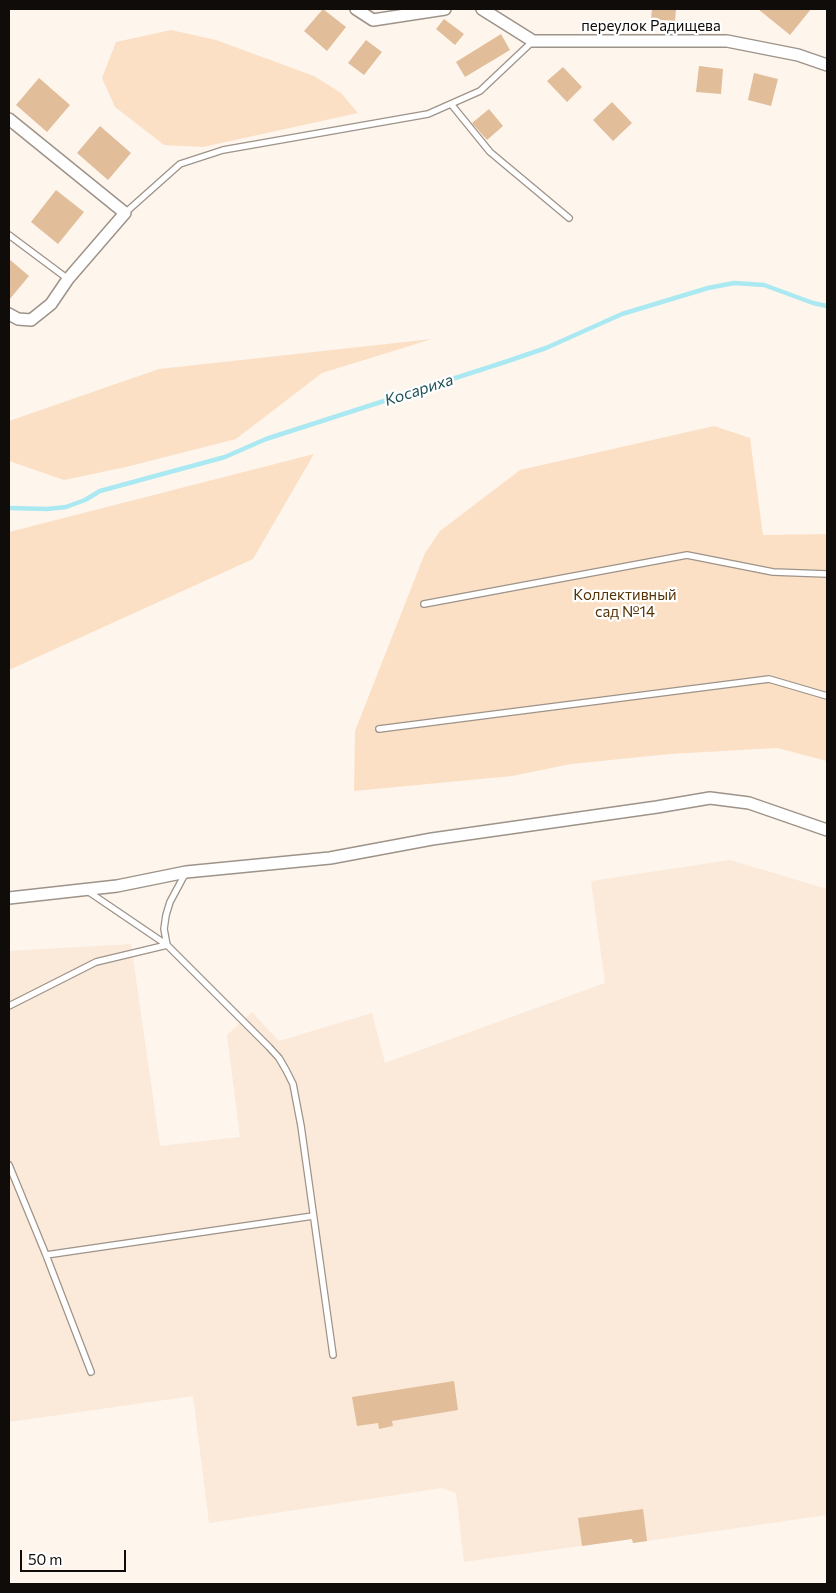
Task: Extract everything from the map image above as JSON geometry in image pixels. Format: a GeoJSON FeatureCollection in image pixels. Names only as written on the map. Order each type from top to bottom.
{"type":"FeatureCollection","features":[{"type":"Feature","properties":{"kind":"street"},"geometry":{"type":"LineString","coordinates":[[356,9],[373,20],[445,9]]}},
{"type":"Feature","properties":{"kind":"street"},"geometry":{"type":"LineString","coordinates":[[482,9],[533,41]]}},
{"type":"Feature","properties":{"kind":"street","name":"переулок Радищева"},"geometry":{"type":"LineString","coordinates":[[533,41],[727,41],[798,54],[827,65]]}},
{"type":"Feature","properties":{"kind":"street"},"geometry":{"type":"LineString","coordinates":[[9,119],[126,213],[68,280],[51,304],[31,320],[18,319],[9,314]]}},
{"type":"Feature","properties":{"kind":"street"},"geometry":{"type":"LineString","coordinates":[[9,898],[117,886],[186,872],[330,858],[432,839],[710,798],[749,803],[827,830]]}},
{"type":"Feature","properties":{"kind":"lane"},"geometry":{"type":"LineString","coordinates":[[126,213],[180,164],[223,150],[428,114],[480,91],[533,41]]}},
{"type":"Feature","properties":{"kind":"lane"},"geometry":{"type":"LineString","coordinates":[[451,104],[490,152],[569,218]]}},
{"type":"Feature","properties":{"kind":"lane"},"geometry":{"type":"LineString","coordinates":[[9,234],[68,280]]}},
{"type":"Feature","properties":{"kind":"lane"},"geometry":{"type":"LineString","coordinates":[[424,604],[687,555],[773,572],[827,574]]}},
{"type":"Feature","properties":{"kind":"lane"},"geometry":{"type":"LineString","coordinates":[[378,729],[769,678],[827,696]]}},
{"type":"Feature","properties":{"kind":"lane"},"geometry":{"type":"LineString","coordinates":[[167,944],[164,929],[166,915],[170,902],[186,872]]}},
{"type":"Feature","properties":{"kind":"lane"},"geometry":{"type":"LineString","coordinates":[[86,890],[167,944],[262,1040],[279,1058],[286,1070],[292,1084],[300,1119],[333,1355]]}},
{"type":"Feature","properties":{"kind":"lane"},"geometry":{"type":"LineString","coordinates":[[9,1006],[96,962],[167,944]]}},
{"type":"Feature","properties":{"kind":"lane"},"geometry":{"type":"LineString","coordinates":[[9,1165],[91,1372]]}},
{"type":"Feature","properties":{"kind":"lane"},"geometry":{"type":"LineString","coordinates":[[46,1256],[314,1216]]}},
{"type":"Feature","properties":{"kind":"shaded area"},"geometry":{"type":"Polygon","coordinates":[[[730,860],[827,889],[827,1515],[633,1543],[632,1539],[464,1562],[456,1493],[442,1488],[209,1523],[193,1396],[9,1422],[9,951],[131,944],[160,1146],[240,1137],[227,1035],[252,1012],[279,1041],[372,1013],[385,1063],[605,983],[591,881],[730,860]]]}},
{"type":"Feature","properties":{"kind":"green space"},"geometry":{"type":"Polygon","coordinates":[[[171,30],[216,40],[314,76],[341,93],[358,113],[203,147],[164,145],[115,107],[102,78],[116,42],[171,30]]]}},
{"type":"Feature","properties":{"kind":"green space"},"geometry":{"type":"Polygon","coordinates":[[[432,339],[322,373],[236,439],[126,467],[64,480],[9,461],[9,421],[159,369],[432,339]]]}},
{"type":"Feature","properties":{"kind":"green space","name":"Коллективный сад №14"},"geometry":{"type":"Polygon","coordinates":[[[714,426],[750,438],[763,535],[827,534],[827,761],[777,748],[670,754],[571,764],[512,776],[354,791],[355,731],[425,553],[440,531],[520,470],[714,426]]]}},
{"type":"Feature","properties":{"kind":"green space"},"geometry":{"type":"Polygon","coordinates":[[[314,454],[253,559],[9,670],[9,532],[314,454]]]}},
{"type":"Feature","properties":{"kind":"building"},"geometry":{"type":"Polygon","coordinates":[[[323,9],[346,27],[327,51],[304,31],[323,9]]]}},
{"type":"Feature","properties":{"kind":"building"},"geometry":{"type":"Polygon","coordinates":[[[652,9],[676,9],[675,21],[651,19],[652,9]]]}},
{"type":"Feature","properties":{"kind":"building"},"geometry":{"type":"Polygon","coordinates":[[[758,9],[811,9],[790,35],[758,9]]]}},
{"type":"Feature","properties":{"kind":"building"},"geometry":{"type":"Polygon","coordinates":[[[444,19],[464,34],[455,45],[436,29],[444,19]]]}},
{"type":"Feature","properties":{"kind":"building"},"geometry":{"type":"Polygon","coordinates":[[[501,34],[510,50],[465,77],[456,62],[501,34]]]}},
{"type":"Feature","properties":{"kind":"building"},"geometry":{"type":"Polygon","coordinates":[[[366,40],[382,52],[364,75],[348,63],[366,40]]]}},
{"type":"Feature","properties":{"kind":"building"},"geometry":{"type":"Polygon","coordinates":[[[699,66],[723,69],[721,94],[696,92],[699,66]]]}},
{"type":"Feature","properties":{"kind":"building"},"geometry":{"type":"Polygon","coordinates":[[[563,67],[582,87],[567,102],[547,81],[563,67]]]}},
{"type":"Feature","properties":{"kind":"building"},"geometry":{"type":"Polygon","coordinates":[[[754,73],[778,79],[771,106],[748,100],[754,73]]]}},
{"type":"Feature","properties":{"kind":"building"},"geometry":{"type":"Polygon","coordinates":[[[39,78],[70,105],[47,132],[16,105],[39,78]]]}},
{"type":"Feature","properties":{"kind":"building"},"geometry":{"type":"Polygon","coordinates":[[[612,102],[632,123],[613,141],[593,120],[612,102]]]}},
{"type":"Feature","properties":{"kind":"building"},"geometry":{"type":"Polygon","coordinates":[[[489,109],[503,126],[487,140],[472,123],[489,109]]]}},
{"type":"Feature","properties":{"kind":"building"},"geometry":{"type":"Polygon","coordinates":[[[100,126],[131,153],[108,180],[77,153],[100,126]]]}},
{"type":"Feature","properties":{"kind":"building"},"geometry":{"type":"Polygon","coordinates":[[[56,190],[84,212],[58,244],[31,222],[56,190]]]}},
{"type":"Feature","properties":{"kind":"building"},"geometry":{"type":"Polygon","coordinates":[[[9,259],[29,276],[9,300],[9,259]]]}},
{"type":"Feature","properties":{"kind":"building"},"geometry":{"type":"Polygon","coordinates":[[[454,1381],[458,1410],[392,1421],[393,1426],[379,1429],[378,1423],[357,1426],[352,1397],[454,1381]]]}},
{"type":"Feature","properties":{"kind":"building"},"geometry":{"type":"Polygon","coordinates":[[[643,1509],[647,1541],[633,1543],[632,1539],[582,1546],[578,1518],[643,1509]]]}},
{"type":"Feature","properties":{"kind":"waterway","name":"Косариха"},"geometry":{"type":"LineString","coordinates":[[9,508],[47,509],[66,507],[85,500],[100,491],[225,457],[266,439],[546,348],[622,314],[708,288],[734,283],[764,285],[813,303],[827,306]]}}]}
